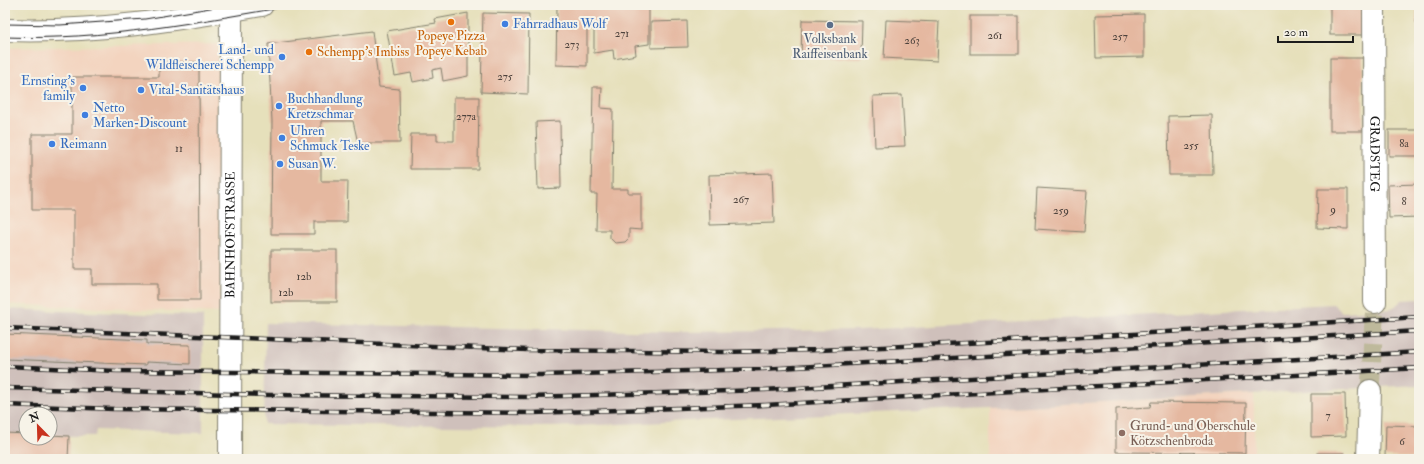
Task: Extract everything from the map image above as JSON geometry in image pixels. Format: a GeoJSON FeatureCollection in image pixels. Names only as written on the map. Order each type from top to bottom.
{"type":"FeatureCollection","features":[{"type":"Feature","properties":{"kind":"street"},"geometry":{"type":"LineString","coordinates":[[5,30],[102,29],[137,26],[231,8],[262,5]]}},
{"type":"Feature","properties":{"kind":"street","name":"GRADSTEG"},"geometry":{"type":"LineString","coordinates":[[1374,5],[1375,302]]}},
{"type":"Feature","properties":{"kind":"street","name":"BAHNHOFSTRASSE"},"geometry":{"type":"LineString","coordinates":[[230,459],[231,8]]}},
{"type":"Feature","properties":{"kind":"street"},"geometry":{"type":"LineString","coordinates":[[1368,459],[1370,391]]}},
{"type":"Feature","properties":{"kind":"shaded area"},"geometry":{"type":"Polygon","coordinates":[[[218,44],[221,313],[5,304],[5,48],[218,44]]]}},
{"type":"Feature","properties":{"kind":"shaded area"},"geometry":{"type":"Polygon","coordinates":[[[1419,299],[1419,385],[990,408],[552,427],[264,424],[266,323],[675,332],[858,330],[1333,304],[1342,312],[1392,309],[1402,300],[1419,299]]]}},
{"type":"Feature","properties":{"kind":"shaded area"},"geometry":{"type":"Polygon","coordinates":[[[5,309],[203,316],[203,433],[96,430],[95,436],[69,436],[68,459],[5,459],[5,309]]]}},
{"type":"Feature","properties":{"kind":"shaded area","name":"Grund- und Oberschule Kötzschenbroda"},"geometry":{"type":"Polygon","coordinates":[[[1254,394],[1254,459],[990,459],[990,408],[1254,394]]]}},
{"type":"Feature","properties":{"kind":"building"},"geometry":{"type":"Polygon","coordinates":[[[660,5],[649,7],[649,44],[635,46],[636,55],[614,59],[613,50],[594,53],[594,22],[587,23],[587,66],[556,65],[557,6],[660,5]]]}},
{"type":"Feature","properties":{"kind":"building"},"geometry":{"type":"Polygon","coordinates":[[[1330,5],[1363,5],[1363,35],[1330,35],[1330,5]]]}},
{"type":"Feature","properties":{"kind":"building"},"geometry":{"type":"Polygon","coordinates":[[[1417,5],[1419,5],[1419,23],[1416,23],[1417,5]]]}},
{"type":"Feature","properties":{"kind":"building"},"geometry":{"type":"Polygon","coordinates":[[[468,13],[468,76],[443,81],[441,68],[432,70],[433,78],[413,82],[411,73],[395,76],[387,31],[436,23],[435,19],[468,13]]]}},
{"type":"Feature","properties":{"kind":"building"},"geometry":{"type":"Polygon","coordinates":[[[483,13],[529,14],[528,94],[481,92],[483,13]]]}},
{"type":"Feature","properties":{"kind":"building"},"geometry":{"type":"Polygon","coordinates":[[[1144,14],[1144,57],[1096,58],[1095,15],[1144,14]]]}},
{"type":"Feature","properties":{"kind":"building"},"geometry":{"type":"Polygon","coordinates":[[[970,16],[1019,16],[1019,54],[970,54],[970,16]]]}},
{"type":"Feature","properties":{"kind":"building"},"geometry":{"type":"Polygon","coordinates":[[[802,20],[862,21],[861,58],[801,57],[802,20]]]}},
{"type":"Feature","properties":{"kind":"building"},"geometry":{"type":"Polygon","coordinates":[[[886,20],[939,22],[937,61],[884,58],[886,20]]]}},
{"type":"Feature","properties":{"kind":"building"},"geometry":{"type":"Polygon","coordinates":[[[687,21],[688,47],[651,48],[651,22],[687,21]]]}},
{"type":"Feature","properties":{"kind":"building"},"geometry":{"type":"Polygon","coordinates":[[[372,31],[379,87],[399,89],[400,143],[358,143],[353,121],[321,121],[321,181],[348,181],[347,222],[314,222],[314,234],[271,234],[272,121],[268,44],[372,31]]]}},
{"type":"Feature","properties":{"kind":"building"},"geometry":{"type":"Polygon","coordinates":[[[1330,58],[1363,58],[1363,131],[1330,131],[1330,58]]]}},
{"type":"Feature","properties":{"kind":"building"},"geometry":{"type":"Polygon","coordinates":[[[159,62],[199,62],[200,300],[157,300],[157,284],[92,284],[92,269],[74,269],[74,210],[32,210],[32,134],[72,134],[72,77],[159,77],[159,62]]]}},
{"type":"Feature","properties":{"kind":"building"},"geometry":{"type":"Polygon","coordinates":[[[593,87],[602,87],[601,108],[613,109],[612,189],[628,189],[628,193],[641,193],[641,230],[629,229],[629,238],[625,242],[615,243],[610,238],[610,230],[596,230],[597,194],[591,194],[593,87]]]}},
{"type":"Feature","properties":{"kind":"building"},"geometry":{"type":"Polygon","coordinates":[[[902,95],[905,146],[875,147],[873,96],[902,95]]]}},
{"type":"Feature","properties":{"kind":"building"},"geometry":{"type":"Polygon","coordinates":[[[454,97],[479,97],[478,169],[410,169],[411,134],[437,134],[437,141],[454,141],[454,97]]]}},
{"type":"Feature","properties":{"kind":"building"},"geometry":{"type":"Polygon","coordinates":[[[1212,115],[1213,175],[1169,175],[1168,116],[1212,115]]]}},
{"type":"Feature","properties":{"kind":"building"},"geometry":{"type":"Polygon","coordinates":[[[560,121],[561,188],[538,189],[536,122],[560,121]]]}},
{"type":"Feature","properties":{"kind":"building"},"geometry":{"type":"Polygon","coordinates":[[[1389,130],[1419,130],[1419,156],[1389,156],[1389,130]]]}},
{"type":"Feature","properties":{"kind":"building"},"geometry":{"type":"Polygon","coordinates":[[[772,173],[774,223],[710,225],[709,175],[772,173]]]}},
{"type":"Feature","properties":{"kind":"building"},"geometry":{"type":"Polygon","coordinates":[[[1419,184],[1419,217],[1389,218],[1388,185],[1419,184]]]}},
{"type":"Feature","properties":{"kind":"building"},"geometry":{"type":"Polygon","coordinates":[[[1037,188],[1087,191],[1084,232],[1035,229],[1037,188]]]}},
{"type":"Feature","properties":{"kind":"building"},"geometry":{"type":"Polygon","coordinates":[[[1318,189],[1348,189],[1348,229],[1317,228],[1318,189]]]}},
{"type":"Feature","properties":{"kind":"building"},"geometry":{"type":"Polygon","coordinates":[[[271,250],[337,250],[337,302],[271,302],[271,250]]]}},
{"type":"Feature","properties":{"kind":"building"},"geometry":{"type":"Polygon","coordinates":[[[5,334],[147,340],[147,344],[190,345],[190,364],[146,362],[146,365],[5,359],[5,334]]]}},
{"type":"Feature","properties":{"kind":"building"},"geometry":{"type":"Polygon","coordinates":[[[1311,394],[1345,394],[1346,436],[1311,437],[1311,394]]]}},
{"type":"Feature","properties":{"kind":"building"},"geometry":{"type":"Polygon","coordinates":[[[1151,402],[1246,403],[1245,453],[1116,452],[1116,409],[1150,407],[1151,402]]]}},
{"type":"Feature","properties":{"kind":"building"},"geometry":{"type":"Polygon","coordinates":[[[1386,425],[1419,426],[1419,458],[1385,457],[1386,425]]]}},
{"type":"Feature","properties":{"kind":"building"},"geometry":{"type":"Polygon","coordinates":[[[5,433],[18,434],[18,446],[58,446],[58,435],[69,436],[68,459],[5,459],[5,433]]]}},
{"type":"Feature","properties":{"kind":"building"},"geometry":{"type":"Polygon","coordinates":[[[1317,453],[1344,453],[1344,459],[1317,459],[1317,453]]]}},
{"type":"Feature","properties":{"kind":"tunnel"},"geometry":{"type":"LineString","coordinates":[[1370,391],[1375,302]]}},
{"type":"Feature","properties":{"kind":"tram line"},"geometry":{"type":"LineString","coordinates":[[5,24],[60,25],[145,19],[228,5]]}},
{"type":"Feature","properties":{"kind":"tram line"},"geometry":{"type":"LineString","coordinates":[[5,37],[78,36],[115,33],[188,23],[297,5]]}},
{"type":"Feature","properties":{"kind":"railway"},"geometry":{"type":"LineString","coordinates":[[5,328],[528,350],[723,352],[820,350],[1049,339],[1419,317]]}},
{"type":"Feature","properties":{"kind":"railway"},"geometry":{"type":"LineString","coordinates":[[5,366],[117,371],[541,375],[762,369],[1419,331]]}},
{"type":"Feature","properties":{"kind":"railway"},"geometry":{"type":"LineString","coordinates":[[5,388],[270,395],[529,397],[764,390],[1419,352]]}},
{"type":"Feature","properties":{"kind":"railway"},"geometry":{"type":"LineString","coordinates":[[5,405],[114,409],[533,413],[765,405],[1419,368]]}},
{"type":"Feature","properties":{"kind":"place","name":"Popeye Pizza Popeye Kebab"},"geometry":{"type":"Point","coordinates":[451,22]}},
{"type":"Feature","properties":{"kind":"place","name":"Fahrradhaus Wolf"},"geometry":{"type":"Point","coordinates":[505,24]}},
{"type":"Feature","properties":{"kind":"place","name":"Volksbank Raiffeisenbank"},"geometry":{"type":"Point","coordinates":[830,25]}},
{"type":"Feature","properties":{"kind":"place","name":"Schempp's Imbiss"},"geometry":{"type":"Point","coordinates":[309,52]}},
{"type":"Feature","properties":{"kind":"place","name":"Land- und Wildfleischerei Schempp"},"geometry":{"type":"Point","coordinates":[282,57]}},
{"type":"Feature","properties":{"kind":"place","name":"Ernsting's family"},"geometry":{"type":"Point","coordinates":[83,88]}},
{"type":"Feature","properties":{"kind":"place","name":"Vital-Sanitätshaus"},"geometry":{"type":"Point","coordinates":[141,90]}},
{"type":"Feature","properties":{"kind":"place","name":"Buchhandlung Kretzschmar"},"geometry":{"type":"Point","coordinates":[279,106]}},
{"type":"Feature","properties":{"kind":"place","name":"Netto Marken-Discount"},"geometry":{"type":"Point","coordinates":[85,115]}},
{"type":"Feature","properties":{"kind":"place","name":"Uhren Schmuck Teske"},"geometry":{"type":"Point","coordinates":[282,138]}},
{"type":"Feature","properties":{"kind":"place","name":"Reimann"},"geometry":{"type":"Point","coordinates":[52,144]}},
{"type":"Feature","properties":{"kind":"place","name":"Susan W."},"geometry":{"type":"Point","coordinates":[280,164]}},
{"type":"Feature","properties":{"kind":"place","name":"Grund- und Oberschule Kötzschenbroda"},"geometry":{"type":"Point","coordinates":[1122,433]}}]}
